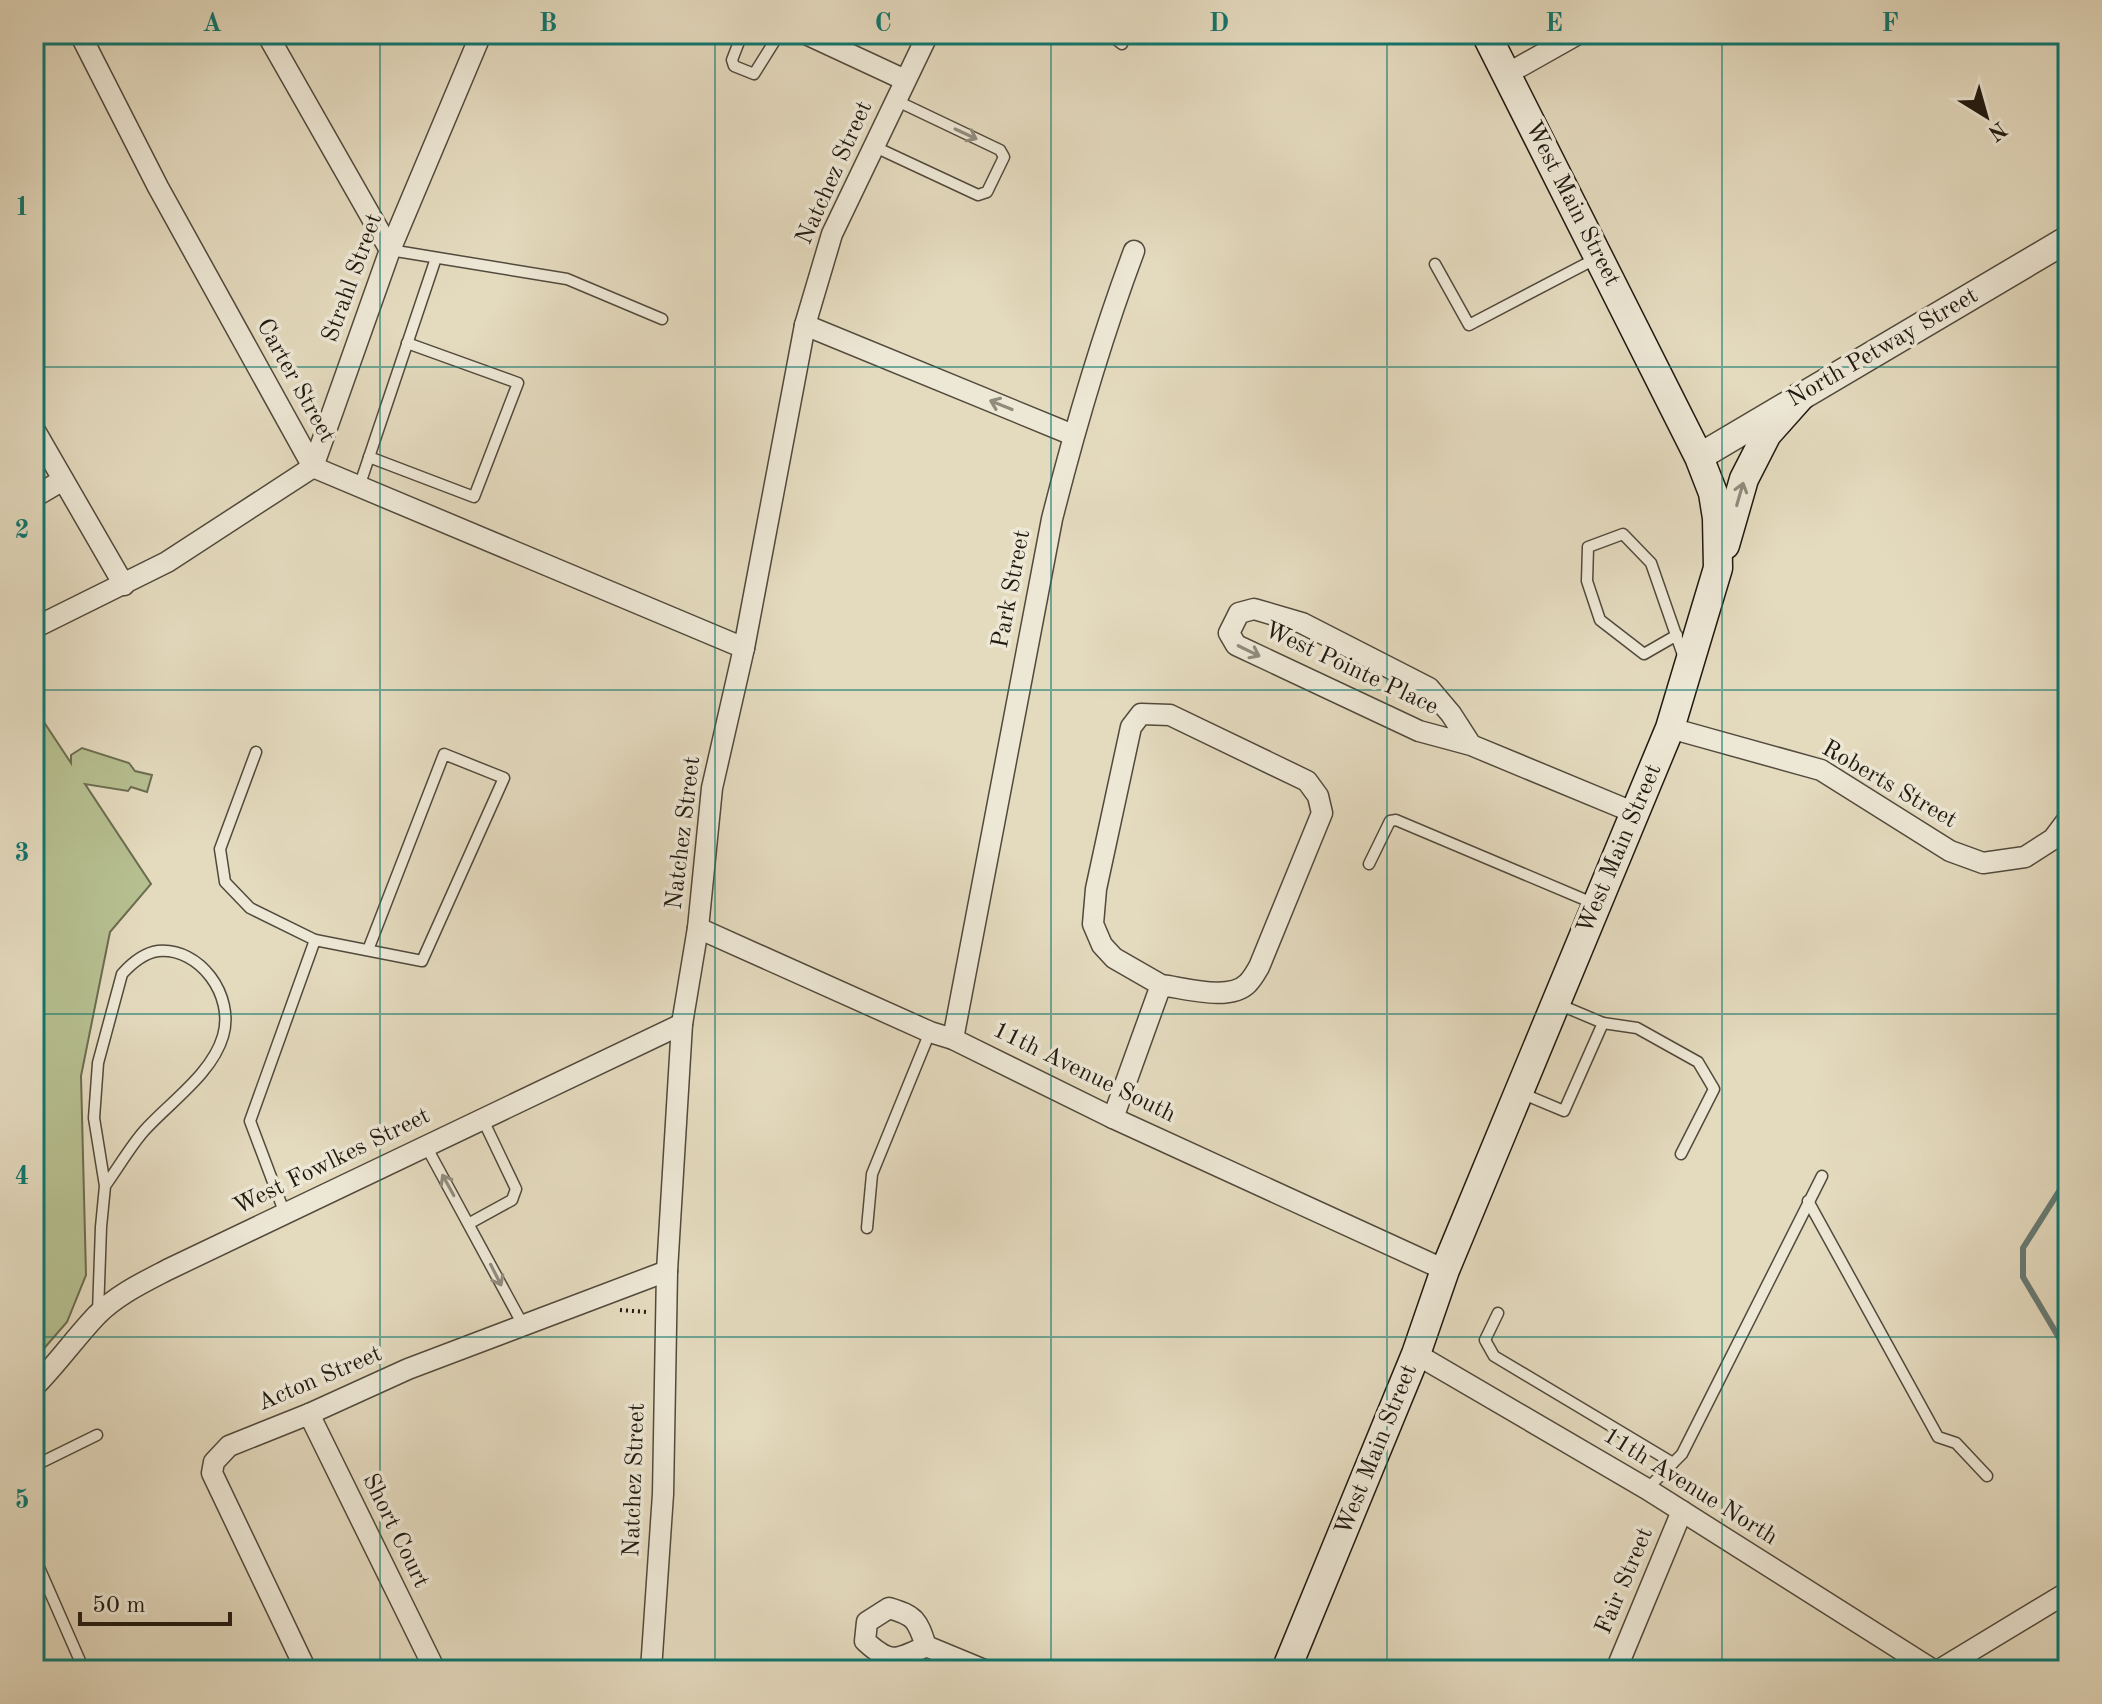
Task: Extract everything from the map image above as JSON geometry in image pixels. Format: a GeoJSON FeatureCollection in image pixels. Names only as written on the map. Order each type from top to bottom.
{"type":"FeatureCollection","features":[{"type":"Feature","properties":{"kind":"main road","name":"West Main Street"},"geometry":{"type":"LineString","coordinates":[[1286,1670],[1416,1354],[1445,1270],[1670,728],[1718,568],[1713,493],[1699,457],[1486,34]]}},
{"type":"Feature","properties":{"kind":"main road"},"geometry":{"type":"LineString","coordinates":[[1718,568],[1744,479],[1767,434],[1800,397]]}},
{"type":"Feature","properties":{"kind":"street","name":"Carter Street"},"geometry":{"type":"LineString","coordinates":[[80,34],[158,187],[313,467],[744,648]]}},
{"type":"Feature","properties":{"kind":"street"},"geometry":{"type":"LineString","coordinates":[[267,34],[390,250]]}},
{"type":"Feature","properties":{"kind":"street","name":"Strahl Street"},"geometry":{"type":"LineString","coordinates":[[313,467],[390,250],[481,34]]}},
{"type":"Feature","properties":{"kind":"street"},"geometry":{"type":"LineString","coordinates":[[806,34],[905,80]]}},
{"type":"Feature","properties":{"kind":"street","name":"Natchez Street"},"geometry":{"type":"LineString","coordinates":[[651,1670],[663,1494],[667,1271],[682,1024],[698,928],[712,788],[744,648],[805,325],[832,234],[928,34]]}},
{"type":"Feature","properties":{"kind":"street"},"geometry":{"type":"LineString","coordinates":[[1507,74],[1578,34]]}},
{"type":"Feature","properties":{"kind":"street","name":"North Petway Street"},"geometry":{"type":"LineString","coordinates":[[1699,457],[2068,239]]}},
{"type":"Feature","properties":{"kind":"street","name":"Park Street"},"geometry":{"type":"LineString","coordinates":[[953,1039],[1052,519],[1073,435],[1134,251]]}},
{"type":"Feature","properties":{"kind":"street"},"geometry":{"type":"LineString","coordinates":[[805,325],[1073,435]]}},
{"type":"Feature","properties":{"kind":"street"},"geometry":{"type":"LineString","coordinates":[[34,429],[124,585]]}},
{"type":"Feature","properties":{"kind":"street"},"geometry":{"type":"LineString","coordinates":[[34,628],[167,562],[313,467]]}},
{"type":"Feature","properties":{"kind":"street"},"geometry":{"type":"LineString","coordinates":[[34,497],[63,480]]}},
{"type":"Feature","properties":{"kind":"street","name":"West Pointe Place"},"geometry":{"type":"LineString","coordinates":[[1471,745],[1429,688],[1302,623],[1254,609],[1239,613],[1229,633],[1236,645],[1419,731],[1471,745],[1635,813]]}},
{"type":"Feature","properties":{"kind":"street"},"geometry":{"type":"LineString","coordinates":[[1141,714],[1170,715],[1307,781],[1318,796],[1322,813],[1259,967],[1249,982],[1240,989],[1213,993],[1161,985],[1114,958],[1102,945],[1093,924],[1096,889],[1131,727],[1141,714]]}},
{"type":"Feature","properties":{"kind":"street","name":"Roberts Street"},"geometry":{"type":"LineString","coordinates":[[1670,728],[1821,770],[1950,851],[1983,863],[2025,857],[2053,839],[2068,819]]}},
{"type":"Feature","properties":{"kind":"street","name":"11th Avenue South"},"geometry":{"type":"LineString","coordinates":[[698,928],[930,1032],[953,1039],[1113,1118],[1445,1270]]}},
{"type":"Feature","properties":{"kind":"street"},"geometry":{"type":"LineString","coordinates":[[1113,1118],[1161,985]]}},
{"type":"Feature","properties":{"kind":"street","name":"West Fowlkes Street"},"geometry":{"type":"LineString","coordinates":[[34,1387],[98,1315],[120,1295],[682,1024]]}},
{"type":"Feature","properties":{"kind":"street","name":"Acton Street"},"geometry":{"type":"LineString","coordinates":[[306,1670],[212,1473],[214,1462],[229,1446],[408,1369],[667,1271]]}},
{"type":"Feature","properties":{"kind":"street","name":"11th Avenue North"},"geometry":{"type":"LineString","coordinates":[[1416,1354],[1647,1489],[1936,1670]]}},
{"type":"Feature","properties":{"kind":"street","name":"Short Court"},"geometry":{"type":"LineString","coordinates":[[309,1414],[435,1670]]}},
{"type":"Feature","properties":{"kind":"street","name":"Fair Street"},"geometry":{"type":"LineString","coordinates":[[1616,1670],[1682,1511]]}},
{"type":"Feature","properties":{"kind":"street"},"geometry":{"type":"LineString","coordinates":[[1936,1670],[2068,1592]]}},
{"type":"Feature","properties":{"kind":"street"},"geometry":{"type":"LineString","coordinates":[[926,1646],[984,1670]]}},
{"type":"Feature","properties":{"kind":"lane"},"geometry":{"type":"LineString","coordinates":[[742,34],[732,60],[734,66],[754,74],[779,34]]}},
{"type":"Feature","properties":{"kind":"lane"},"geometry":{"type":"LineString","coordinates":[[1109,34],[1122,44]]}},
{"type":"Feature","properties":{"kind":"lane"},"geometry":{"type":"LineString","coordinates":[[873,146],[978,195],[987,192],[1004,157],[1000,150],[895,100]]}},
{"type":"Feature","properties":{"kind":"lane"},"geometry":{"type":"LineString","coordinates":[[390,250],[567,279],[662,319]]}},
{"type":"Feature","properties":{"kind":"lane"},"geometry":{"type":"LineString","coordinates":[[1435,264],[1469,325],[1598,257]]}},
{"type":"Feature","properties":{"kind":"lane"},"geometry":{"type":"LineString","coordinates":[[359,487],[436,258]]}},
{"type":"Feature","properties":{"kind":"lane"},"geometry":{"type":"LineString","coordinates":[[369,457],[474,497],[518,383],[407,343]]}},
{"type":"Feature","properties":{"kind":"lane"},"geometry":{"type":"LineString","coordinates":[[1677,635],[1644,654],[1600,620],[1587,581],[1588,547],[1623,534],[1651,563],[1677,635],[1688,668]]}},
{"type":"Feature","properties":{"kind":"lane"},"geometry":{"type":"LineString","coordinates":[[256,752],[220,849],[225,882],[250,908],[315,940],[422,961],[504,778],[444,754],[368,950]]}},
{"type":"Feature","properties":{"kind":"lane"},"geometry":{"type":"LineString","coordinates":[[1369,864],[1390,821],[1396,820],[1597,904]]}},
{"type":"Feature","properties":{"kind":"lane"},"geometry":{"type":"LineString","coordinates":[[285,1214],[250,1121],[315,940]]}},
{"type":"Feature","properties":{"kind":"lane"},"geometry":{"type":"LineString","coordinates":[[98,1315],[105,1186],[94,1118],[98,1063],[122,974],[132,963],[155,951],[178,952],[196,961],[210,975],[221,994],[225,1012],[223,1035],[209,1063],[142,1133],[105,1186]]}},
{"type":"Feature","properties":{"kind":"lane"},"geometry":{"type":"LineString","coordinates":[[1556,1003],[1603,1023],[1637,1028],[1698,1062],[1714,1089],[1681,1154]]}},
{"type":"Feature","properties":{"kind":"lane"},"geometry":{"type":"LineString","coordinates":[[1519,1092],[1564,1111],[1603,1023]]}},
{"type":"Feature","properties":{"kind":"lane"},"geometry":{"type":"LineString","coordinates":[[867,1228],[872,1174],[930,1032]]}},
{"type":"Feature","properties":{"kind":"lane"},"geometry":{"type":"LineString","coordinates":[[470,1223],[512,1200],[516,1189],[483,1120]]}},
{"type":"Feature","properties":{"kind":"lane"},"geometry":{"type":"LineString","coordinates":[[426,1146],[523,1325]]}},
{"type":"Feature","properties":{"kind":"lane"},"geometry":{"type":"LineString","coordinates":[[1647,1489],[1682,1454],[1822,1176]]}},
{"type":"Feature","properties":{"kind":"lane"},"geometry":{"type":"LineString","coordinates":[[1808,1201],[1938,1437],[1956,1443],[1987,1476]]}},
{"type":"Feature","properties":{"kind":"lane"},"geometry":{"type":"LineString","coordinates":[[1498,1313],[1485,1340],[1494,1356],[1673,1463]]}},
{"type":"Feature","properties":{"kind":"lane"},"geometry":{"type":"LineString","coordinates":[[34,1466],[97,1435]]}},
{"type":"Feature","properties":{"kind":"lane"},"geometry":{"type":"LineString","coordinates":[[34,1559],[84,1670]]}},
{"type":"Feature","properties":{"kind":"path"},"geometry":{"type":"LineString","coordinates":[[620,1310],[647,1312]]}},
{"type":"Feature","properties":{"kind":"green space"},"geometry":{"type":"Polygon","coordinates":[[[34,707],[71,763],[71,755],[82,748],[129,763],[135,771],[152,775],[147,792],[131,787],[128,791],[85,784],[151,884],[110,932],[81,1076],[86,1275],[67,1322],[34,1360],[34,707]]]}},
{"type":"Feature","properties":{"kind":"waterway"},"geometry":{"type":"LineString","coordinates":[[2068,1177],[2023,1248],[2023,1277],[2068,1353]]}}]}
